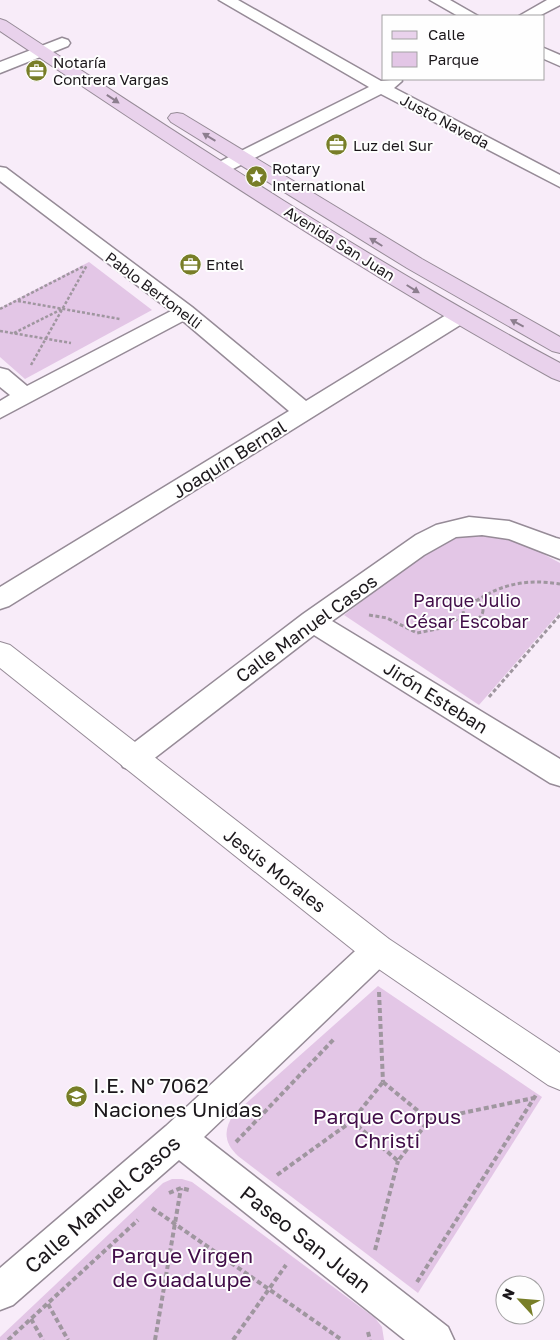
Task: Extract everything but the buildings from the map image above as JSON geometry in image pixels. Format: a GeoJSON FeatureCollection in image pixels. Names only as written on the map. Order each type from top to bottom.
{"type":"FeatureCollection","features":[{"type":"Feature","properties":{"kind":"main road","name":"Avenida San Juan"},"geometry":{"type":"LineString","coordinates":[[4,16],[62,43],[140,95],[398,256],[480,304],[560,346]]}},
{"type":"Feature","properties":{"kind":"main road","name":"Avenida San Juan"},"geometry":{"type":"LineString","coordinates":[[4,16],[42,51],[221,168],[458,317],[560,373]]}},
{"type":"Feature","properties":{"kind":"street","name":"Justo Naveda"},"geometry":{"type":"LineString","coordinates":[[227,0],[382,88],[560,182]]}},
{"type":"Feature","properties":{"kind":"street"},"geometry":{"type":"LineString","coordinates":[[438,0],[468,15]]}},
{"type":"Feature","properties":{"kind":"street"},"geometry":{"type":"LineString","coordinates":[[528,15],[559,0]]}},
{"type":"Feature","properties":{"kind":"street"},"geometry":{"type":"LineString","coordinates":[[0,68],[62,43]]}},
{"type":"Feature","properties":{"kind":"street"},"geometry":{"type":"LineString","coordinates":[[545,54],[560,61]]}},
{"type":"Feature","properties":{"kind":"street"},"geometry":{"type":"LineString","coordinates":[[221,168],[398,80]]}},
{"type":"Feature","properties":{"kind":"street","name":"Pablo Bertonelli"},"geometry":{"type":"LineString","coordinates":[[0,172],[185,312],[305,412]]}},
{"type":"Feature","properties":{"kind":"street"},"geometry":{"type":"LineString","coordinates":[[0,410],[185,312]]}},
{"type":"Feature","properties":{"kind":"street","name":"Joaquín Bernal"},"geometry":{"type":"LineString","coordinates":[[0,599],[458,317]]}},
{"type":"Feature","properties":{"kind":"street"},"geometry":{"type":"LineString","coordinates":[[0,375],[25,396]]}},
{"type":"Feature","properties":{"kind":"street","name":"Calle Manuel Casos"},"geometry":{"type":"LineString","coordinates":[[134,759],[312,621],[440,533],[470,526],[491,526],[522,533],[560,550]]}},
{"type":"Feature","properties":{"kind":"street","name":"Jirón Esteban"},"geometry":{"type":"LineString","coordinates":[[312,621],[560,774]]}},
{"type":"Feature","properties":{"kind":"street","name":"Jesús Morales"},"geometry":{"type":"LineString","coordinates":[[0,653],[134,759],[371,971],[557,1071]]}},
{"type":"Feature","properties":{"kind":"street","name":"Calle Manuel Casos"},"geometry":{"type":"LineString","coordinates":[[0,1292],[371,971]]}},
{"type":"Feature","properties":{"kind":"street","name":"Paseo San Juan"},"geometry":{"type":"LineString","coordinates":[[178,1138],[428,1338]]}},
{"type":"Feature","properties":{"kind":"path"},"geometry":{"type":"LineString","coordinates":[[0,309],[106,254]]}},
{"type":"Feature","properties":{"kind":"path"},"geometry":{"type":"LineString","coordinates":[[87,265],[94,270]]}},
{"type":"Feature","properties":{"kind":"path"},"geometry":{"type":"LineString","coordinates":[[25,396],[26,375],[87,265]]}},
{"type":"Feature","properties":{"kind":"path"},"geometry":{"type":"LineString","coordinates":[[17,300],[128,320]]}},
{"type":"Feature","properties":{"kind":"path"},"geometry":{"type":"LineString","coordinates":[[13,333],[63,308]]}},
{"type":"Feature","properties":{"kind":"path"},"geometry":{"type":"LineString","coordinates":[[0,331],[72,344]]}},
{"type":"Feature","properties":{"kind":"path"},"geometry":{"type":"LineString","coordinates":[[476,601],[485,610],[483,615],[470,618],[464,615],[462,610],[464,604],[476,601],[498,587],[512,583],[545,581],[560,584]]}},
{"type":"Feature","properties":{"kind":"path"},"geometry":{"type":"LineString","coordinates":[[362,614],[387,618],[416,633],[442,628],[464,615]]}},
{"type":"Feature","properties":{"kind":"path"},"geometry":{"type":"LineString","coordinates":[[471,719],[560,615]]}},
{"type":"Feature","properties":{"kind":"path"},"geometry":{"type":"LineString","coordinates":[[371,971],[387,997]]}},
{"type":"Feature","properties":{"kind":"path"},"geometry":{"type":"LineString","coordinates":[[371,971],[372,998]]}},
{"type":"Feature","properties":{"kind":"path"},"geometry":{"type":"LineString","coordinates":[[371,971],[383,1082],[429,1120]]}},
{"type":"Feature","properties":{"kind":"path"},"geometry":{"type":"LineString","coordinates":[[240,1150],[233,1144],[339,1033]]}},
{"type":"Feature","properties":{"kind":"path"},"geometry":{"type":"LineString","coordinates":[[408,1281],[414,1286],[535,1098],[557,1071]]}},
{"type":"Feature","properties":{"kind":"path"},"geometry":{"type":"LineString","coordinates":[[275,1177],[352,1121],[383,1082]]}},
{"type":"Feature","properties":{"kind":"path"},"geometry":{"type":"LineString","coordinates":[[526,1092],[535,1098]]}},
{"type":"Feature","properties":{"kind":"path"},"geometry":{"type":"LineString","coordinates":[[367,1249],[374,1255],[398,1161],[429,1120],[535,1098]]}},
{"type":"Feature","properties":{"kind":"path"},"geometry":{"type":"LineString","coordinates":[[352,1121],[398,1161]]}},
{"type":"Feature","properties":{"kind":"path"},"geometry":{"type":"LineString","coordinates":[[155,1340],[181,1188],[178,1138]]}},
{"type":"Feature","properties":{"kind":"path"},"geometry":{"type":"LineString","coordinates":[[268,1171],[283,1183]]}},
{"type":"Feature","properties":{"kind":"path"},"geometry":{"type":"LineString","coordinates":[[181,1188],[192,1193]]}},
{"type":"Feature","properties":{"kind":"path"},"geometry":{"type":"LineString","coordinates":[[161,1199],[181,1188]]}},
{"type":"Feature","properties":{"kind":"path"},"geometry":{"type":"LineString","coordinates":[[8,1340],[156,1203]]}},
{"type":"Feature","properties":{"kind":"path"},"geometry":{"type":"LineString","coordinates":[[152,1208],[342,1340]]}},
{"type":"Feature","properties":{"kind":"path"},"geometry":{"type":"LineString","coordinates":[[279,1259],[294,1270]]}},
{"type":"Feature","properties":{"kind":"path"},"geometry":{"type":"LineString","coordinates":[[233,1340],[286,1264]]}},
{"type":"Feature","properties":{"kind":"path"},"geometry":{"type":"LineString","coordinates":[[48,1304],[68,1340]]}},
{"type":"Feature","properties":{"kind":"path"},"geometry":{"type":"LineString","coordinates":[[31,1319],[43,1340]]}},
{"type":"Feature","properties":{"kind":"path"},"geometry":{"type":"LineString","coordinates":[[366,1328],[370,1340]]}},
{"type":"Feature","properties":{"kind":"green space"},"geometry":{"type":"Polygon","coordinates":[[[89,262],[152,310],[25,379],[0,357],[0,308],[89,262]]]}},
{"type":"Feature","properties":{"kind":"green space","name":"Parque Julio César Escobar"},"geometry":{"type":"Polygon","coordinates":[[[483,531],[523,543],[560,563],[560,612],[479,705],[344,615],[444,538],[483,531]]]}},
{"type":"Feature","properties":{"kind":"green space","name":"Parque Corpus Christi"},"geometry":{"type":"Polygon","coordinates":[[[378,986],[542,1097],[418,1293],[238,1156],[230,1146],[227,1136],[228,1125],[234,1114],[378,986]]]}},
{"type":"Feature","properties":{"kind":"green space","name":"Parque Virgen de Guadalupe"},"geometry":{"type":"Polygon","coordinates":[[[172,1179],[192,1182],[375,1318],[382,1327],[384,1340],[0,1340],[0,1337],[163,1183],[172,1179]]]}},
{"type":"Feature","properties":{"kind":"place","name":"Notaría Contrera Vargas"},"geometry":{"type":"Point","coordinates":[37,71]}},
{"type":"Feature","properties":{"kind":"place","name":"Luz del Sur"},"geometry":{"type":"Point","coordinates":[337,145]}},
{"type":"Feature","properties":{"kind":"place","name":"Rotary International"},"geometry":{"type":"Point","coordinates":[256,177]}},
{"type":"Feature","properties":{"kind":"place","name":"Entel"},"geometry":{"type":"Point","coordinates":[190,264]}},
{"type":"Feature","properties":{"kind":"place","name":"I.E. N° 7062 Naciones Unidas"},"geometry":{"type":"Point","coordinates":[77,1097]}}]}
